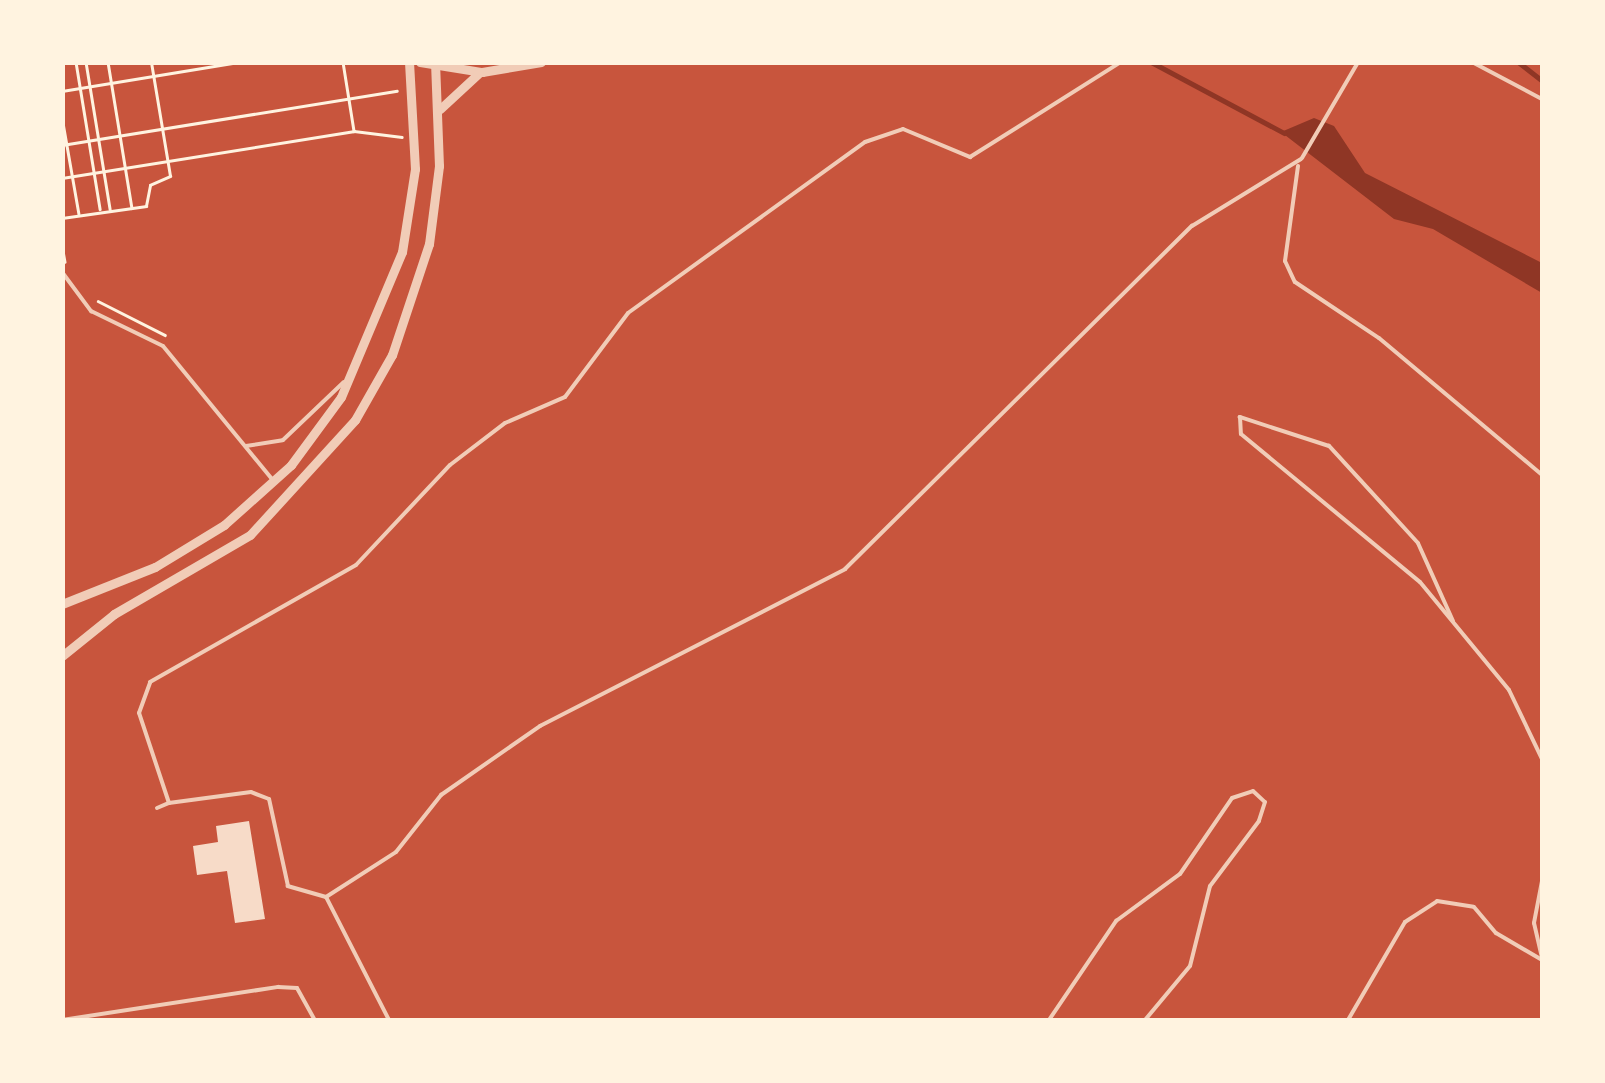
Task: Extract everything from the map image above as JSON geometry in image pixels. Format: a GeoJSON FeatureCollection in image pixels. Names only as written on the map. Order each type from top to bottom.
{"type":"FeatureCollection","features":[{"type":"Feature","properties":{"kind":"street"},"geometry":{"type":"LineString","coordinates":[[62,604],[176,556],[274,482],[356,374],[390,295],[408,219],[409,62]]}},
{"type":"Feature","properties":{"kind":"street"},"geometry":{"type":"LineString","coordinates":[[420,62],[482,72],[540,62]]}},
{"type":"Feature","properties":{"kind":"street"},"geometry":{"type":"LineString","coordinates":[[62,656],[114,614],[231,550],[290,499],[355,420],[404,324],[433,223],[439,111],[435,64]]}},
{"type":"Feature","properties":{"kind":"street"},"geometry":{"type":"LineString","coordinates":[[439,111],[482,72]]}},
{"type":"Feature","properties":{"kind":"street"},"geometry":{"type":"LineString","coordinates":[[274,482],[290,499]]}},
{"type":"Feature","properties":{"kind":"lane"},"geometry":{"type":"LineString","coordinates":[[170,803],[139,713],[166,666],[356,565],[450,465],[505,423],[565,397],[628,313],[865,142],[903,130],[970,157],[1122,62]]}},
{"type":"Feature","properties":{"kind":"lane"},"geometry":{"type":"LineString","coordinates":[[1358,62],[1301,159],[1285,244],[1295,282],[1390,346],[1542,475]]}},
{"type":"Feature","properties":{"kind":"lane"},"geometry":{"type":"LineString","coordinates":[[1472,62],[1542,99]]}},
{"type":"Feature","properties":{"kind":"lane"},"geometry":{"type":"LineString","coordinates":[[326,897],[396,852],[441,795],[540,726],[845,569],[1192,226],[1301,159]]}},
{"type":"Feature","properties":{"kind":"lane"},"geometry":{"type":"LineString","coordinates":[[64,270],[90,311],[156,342],[274,482]]}},
{"type":"Feature","properties":{"kind":"lane"},"geometry":{"type":"LineString","coordinates":[[244,446],[284,440],[356,374]]}},
{"type":"Feature","properties":{"kind":"lane"},"geometry":{"type":"LineString","coordinates":[[1453,621],[1418,543],[1329,446],[1240,417],[1241,434],[1404,564],[1509,690],[1542,759]]}},
{"type":"Feature","properties":{"kind":"lane"},"geometry":{"type":"LineString","coordinates":[[1049,1020],[1116,921],[1180,874],[1232,798],[1253,790],[1265,802],[1259,821],[1210,886],[1190,966],[1145,1020]]}},
{"type":"Feature","properties":{"kind":"lane"},"geometry":{"type":"LineString","coordinates":[[157,808],[261,792],[272,805],[288,886],[326,897],[389,1020]]}},
{"type":"Feature","properties":{"kind":"lane"},"geometry":{"type":"LineString","coordinates":[[1542,881],[1534,923],[1542,959]]}},
{"type":"Feature","properties":{"kind":"lane"},"geometry":{"type":"LineString","coordinates":[[1348,1020],[1405,922],[1437,901],[1474,908],[1496,934],[1542,959]]}},
{"type":"Feature","properties":{"kind":"lane"},"geometry":{"type":"LineString","coordinates":[[62,1020],[278,987],[298,988],[315,1020]]}},
{"type":"Feature","properties":{"kind":"path"},"geometry":{"type":"LineString","coordinates":[[76,62],[100,212]]}},
{"type":"Feature","properties":{"kind":"path"},"geometry":{"type":"LineString","coordinates":[[86,62],[110,211]]}},
{"type":"Feature","properties":{"kind":"path"},"geometry":{"type":"LineString","coordinates":[[108,62],[132,208]]}},
{"type":"Feature","properties":{"kind":"path"},"geometry":{"type":"LineString","coordinates":[[62,218],[146,206],[150,185],[170,176],[151,62]]}},
{"type":"Feature","properties":{"kind":"path"},"geometry":{"type":"LineString","coordinates":[[62,91],[240,62]]}},
{"type":"Feature","properties":{"kind":"path"},"geometry":{"type":"LineString","coordinates":[[342,62],[354,131]]}},
{"type":"Feature","properties":{"kind":"path"},"geometry":{"type":"LineString","coordinates":[[65,145],[398,91]]}},
{"type":"Feature","properties":{"kind":"path"},"geometry":{"type":"LineString","coordinates":[[62,117],[79,216]]}},
{"type":"Feature","properties":{"kind":"path"},"geometry":{"type":"LineString","coordinates":[[62,178],[354,131],[400,137]]}},
{"type":"Feature","properties":{"kind":"path"},"geometry":{"type":"LineString","coordinates":[[62,245],[64,270]]}},
{"type":"Feature","properties":{"kind":"path"},"geometry":{"type":"LineString","coordinates":[[85,289],[160,328],[166,334],[156,342]]}},
{"type":"Feature","properties":{"kind":"shaded area"},"geometry":{"type":"Polygon","coordinates":[[[1314,118],[1334,126],[1365,173],[1542,263],[1542,293],[1433,229],[1394,219],[1281,132],[1314,118]]]}},
{"type":"Feature","properties":{"kind":"building"},"geometry":{"type":"Polygon","coordinates":[[[249,821],[265,919],[235,923],[227,871],[197,875],[193,846],[218,842],[216,826],[249,821]]]}},
{"type":"Feature","properties":{"kind":"waterway"},"geometry":{"type":"LineString","coordinates":[[1151,62],[1284,133]]}},
{"type":"Feature","properties":{"kind":"waterway"},"geometry":{"type":"LineString","coordinates":[[1518,62],[1542,81]]}}]}
